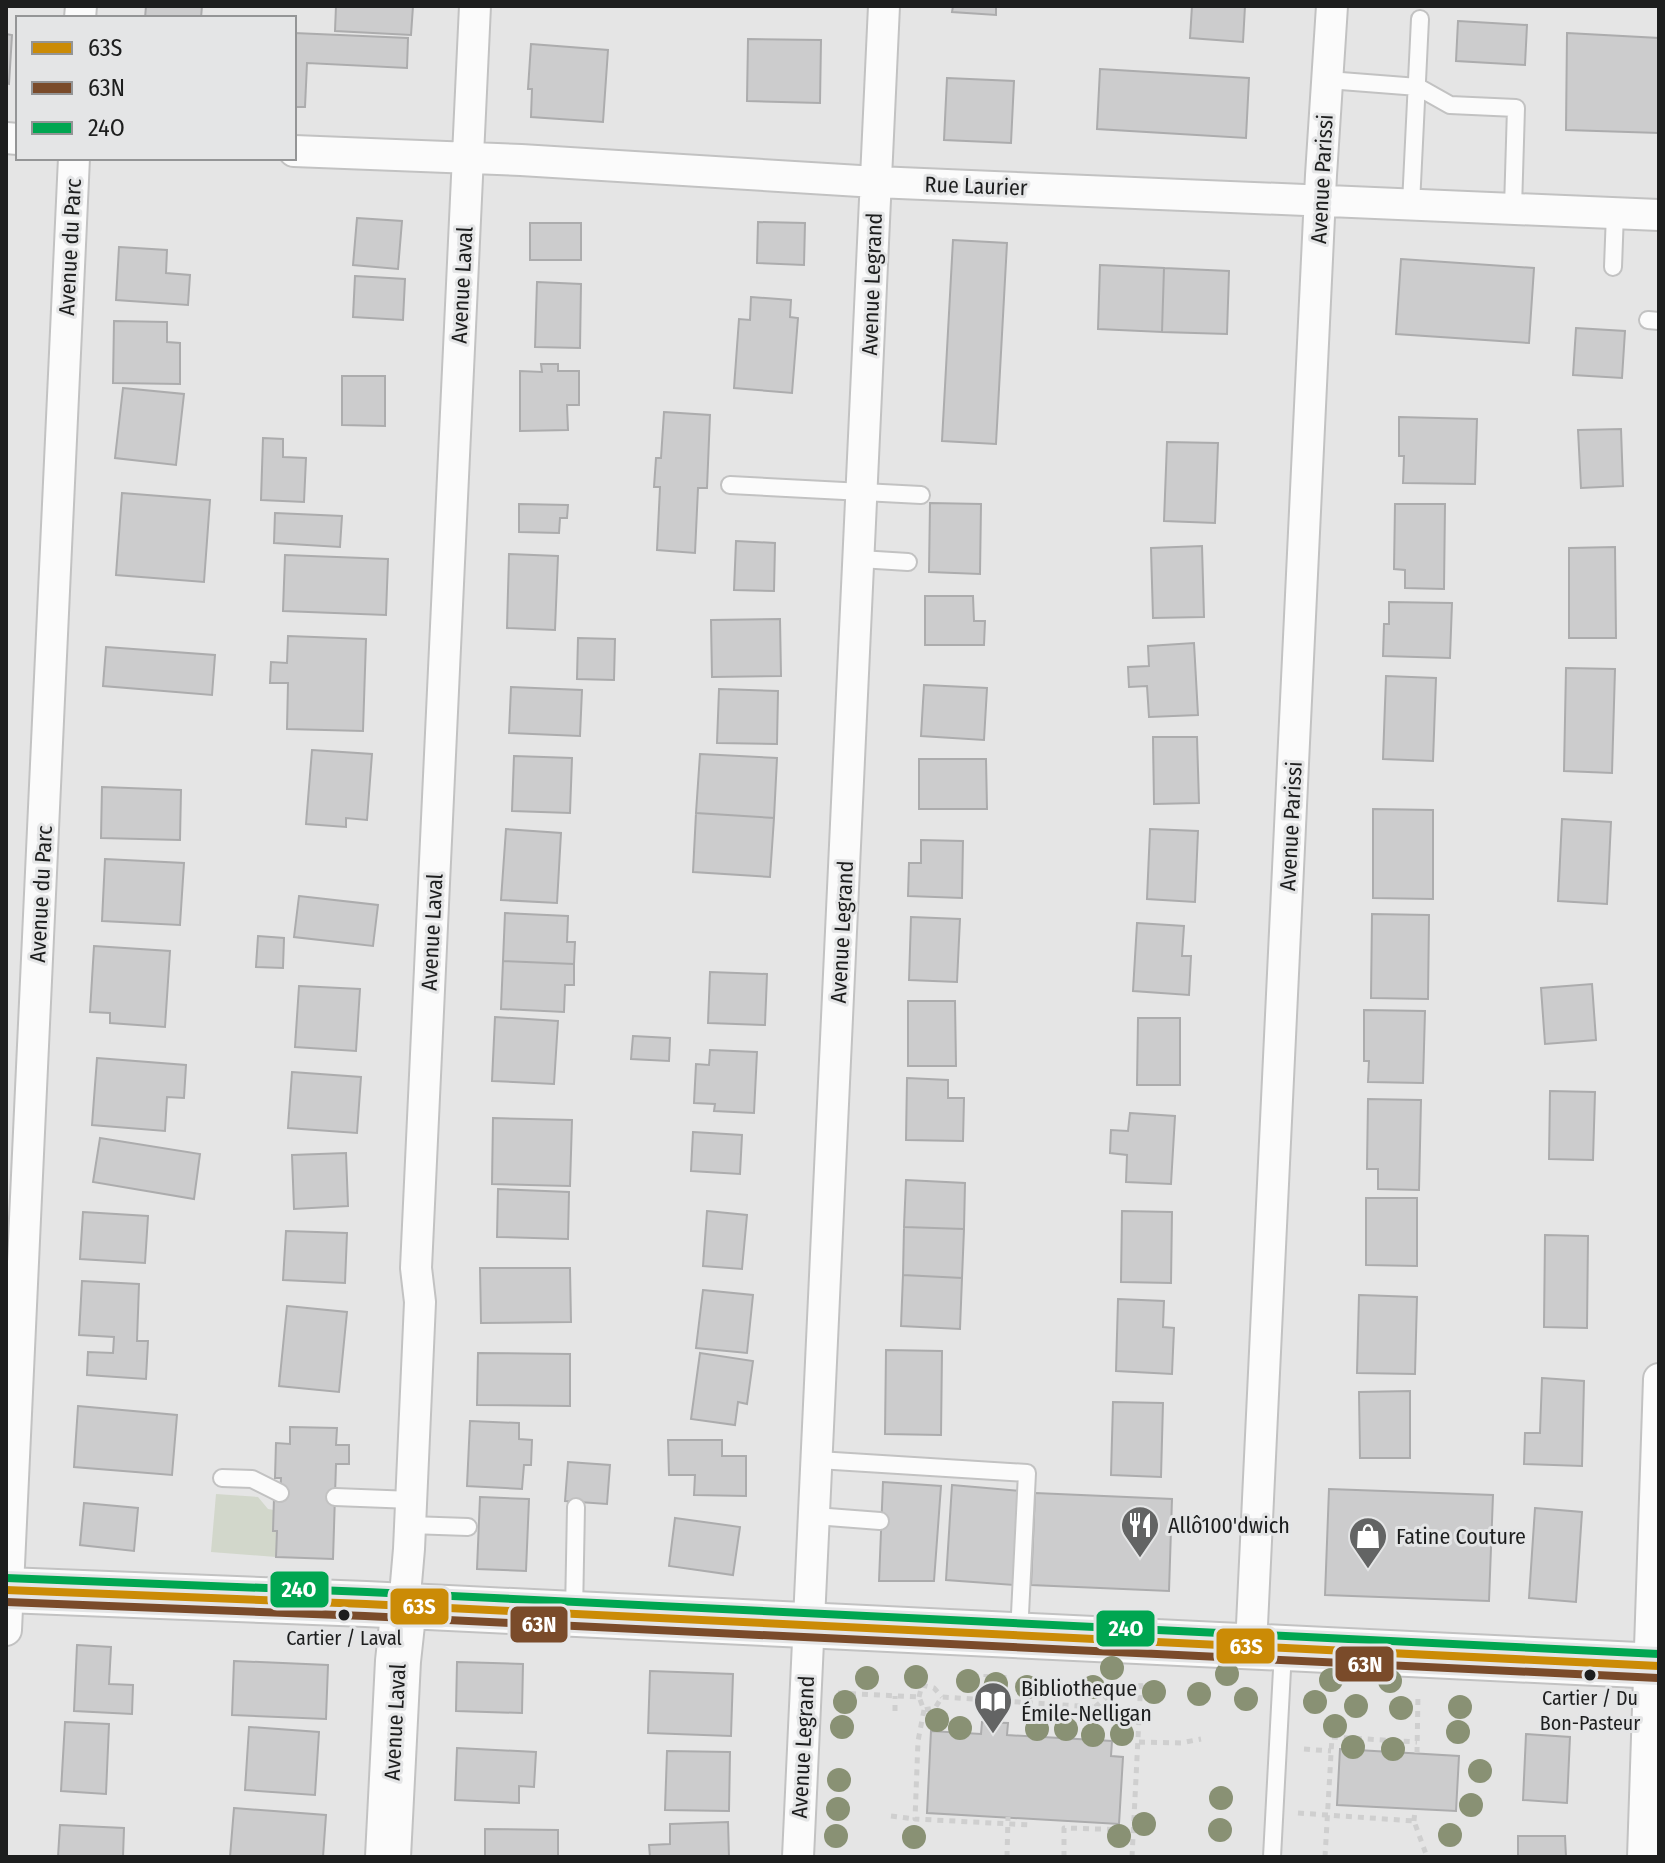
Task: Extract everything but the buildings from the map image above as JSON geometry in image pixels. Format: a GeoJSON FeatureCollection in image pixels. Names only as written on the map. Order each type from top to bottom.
{"type":"FeatureCollection","features":[{"type":"Feature","properties":{"kind":"street","name":"Avenue Laval"},"geometry":{"type":"LineString","coordinates":[[388,1857],[398,1661],[411,1512],[420,1302],[416,1268],[475,6]]}},
{"type":"Feature","properties":{"kind":"street","name":"Avenue Legrand"},"geometry":{"type":"LineString","coordinates":[[798,1857],[884,6]]}},
{"type":"Feature","properties":{"kind":"street","name":"Avenue Parissi"},"geometry":{"type":"LineString","coordinates":[[1268,1647],[1320,200],[1332,6]]}},
{"type":"Feature","properties":{"kind":"street","name":"Rue Laurier"},"geometry":{"type":"LineString","coordinates":[[296,151],[876,182],[1659,215]]}},
{"type":"Feature","properties":{"kind":"street","name":"Avenue du Parc"},"geometry":{"type":"LineString","coordinates":[[7,1603],[74,160]]}},
{"type":"Feature","properties":{"kind":"street"},"geometry":{"type":"LineString","coordinates":[[1643,1857],[1653,1761],[1659,1379]]}},
{"type":"Feature","properties":{"kind":"street"},"geometry":{"type":"LineString","coordinates":[[7,1603],[404,1606],[808,1626],[1012,1654],[1268,1647],[1654,1666]]}},
{"type":"Feature","properties":{"kind":"lane"},"geometry":{"type":"LineString","coordinates":[[1411,204],[1420,19]]}},
{"type":"Feature","properties":{"kind":"lane"},"geometry":{"type":"LineString","coordinates":[[1328,80],[1418,87],[1450,105],[1516,108],[1513,208]]}},
{"type":"Feature","properties":{"kind":"lane"},"geometry":{"type":"LineString","coordinates":[[1613,267],[1615,213]]}},
{"type":"Feature","properties":{"kind":"lane"},"geometry":{"type":"LineString","coordinates":[[730,485],[921,495]]}},
{"type":"Feature","properties":{"kind":"lane"},"geometry":{"type":"LineString","coordinates":[[860,559],[908,562]]}},
{"type":"Feature","properties":{"kind":"lane"},"geometry":{"type":"LineString","coordinates":[[818,1460],[1027,1473],[1012,1654]]}},
{"type":"Feature","properties":{"kind":"lane"},"geometry":{"type":"LineString","coordinates":[[222,1478],[252,1479],[280,1493]]}},
{"type":"Feature","properties":{"kind":"lane"},"geometry":{"type":"LineString","coordinates":[[335,1497],[468,1527]]}},
{"type":"Feature","properties":{"kind":"lane"},"geometry":{"type":"LineString","coordinates":[[573,1615],[576,1507]]}},
{"type":"Feature","properties":{"kind":"lane"},"geometry":{"type":"LineString","coordinates":[[815,1516],[880,1521]]}},
{"type":"Feature","properties":{"kind":"lane"},"geometry":{"type":"LineString","coordinates":[[1268,1647],[1272,1857]]}},
{"type":"Feature","properties":{"kind":"path"},"geometry":{"type":"LineString","coordinates":[[1003,1701],[1012,1654]]}},
{"type":"Feature","properties":{"kind":"path"},"geometry":{"type":"LineString","coordinates":[[986,1671],[992,1722]]}},
{"type":"Feature","properties":{"kind":"path"},"geometry":{"type":"LineString","coordinates":[[915,1819],[918,1741],[924,1710],[919,1697],[922,1676]]}},
{"type":"Feature","properties":{"kind":"path"},"geometry":{"type":"LineString","coordinates":[[922,1685],[934,1688],[942,1697],[1095,1707],[1109,1695],[1109,1678]]}},
{"type":"Feature","properties":{"kind":"path"},"geometry":{"type":"LineString","coordinates":[[1132,1857],[1141,1679]]}},
{"type":"Feature","properties":{"kind":"path"},"geometry":{"type":"LineString","coordinates":[[833,1693],[919,1697]]}},
{"type":"Feature","properties":{"kind":"path"},"geometry":{"type":"LineString","coordinates":[[1417,1753],[1418,1693]]}},
{"type":"Feature","properties":{"kind":"path"},"geometry":{"type":"LineString","coordinates":[[895,1696],[895,1711]]}},
{"type":"Feature","properties":{"kind":"path"},"geometry":{"type":"LineString","coordinates":[[924,1710],[935,1708],[942,1697]]}},
{"type":"Feature","properties":{"kind":"path"},"geometry":{"type":"LineString","coordinates":[[1095,1707],[1099,1715],[1140,1718]]}},
{"type":"Feature","properties":{"kind":"path"},"geometry":{"type":"LineString","coordinates":[[1325,1857],[1332,1737],[1417,1742]]}},
{"type":"Feature","properties":{"kind":"path"},"geometry":{"type":"LineString","coordinates":[[1139,1742],[1181,1743],[1201,1739]]}},
{"type":"Feature","properties":{"kind":"path"},"geometry":{"type":"LineString","coordinates":[[1415,1809],[1414,1821],[1427,1857]]}},
{"type":"Feature","properties":{"kind":"path"},"geometry":{"type":"LineString","coordinates":[[891,1816],[1008,1821],[1031,1825]]}},
{"type":"Feature","properties":{"kind":"path"},"geometry":{"type":"LineString","coordinates":[[1327,1816],[1414,1821]]}},
{"type":"Feature","properties":{"kind":"path"},"geometry":{"type":"LineString","coordinates":[[1007,1857],[1008,1821]]}},
{"type":"Feature","properties":{"kind":"path"},"geometry":{"type":"LineString","coordinates":[[1064,1857],[1064,1828],[1134,1830]]}},
{"type":"Feature","properties":{"kind":"shaded area"},"geometry":{"type":"Polygon","coordinates":[[[216,1494],[258,1497],[268,1509],[274,1510],[276,1557],[211,1552],[216,1494]]]}},
{"type":"Feature","properties":{"kind":"transit line","name":"24O"},"geometry":{"type":"LineString","coordinates":[[6,1578],[367,1592],[1659,1654]]}},
{"type":"Feature","properties":{"kind":"transit line","name":"63S"},"geometry":{"type":"LineString","coordinates":[[6,1590],[366,1604],[1659,1666]]}},
{"type":"Feature","properties":{"kind":"transit line","name":"63N"},"geometry":{"type":"LineString","coordinates":[[6,1602],[365,1616],[1658,1678]]}},
{"type":"Feature","properties":{"kind":"place","name":"Allô100'dwich"},"geometry":{"type":"Point","coordinates":[1140,1559]}},
{"type":"Feature","properties":{"kind":"place","name":"Fatine Couture"},"geometry":{"type":"Point","coordinates":[1368,1570]}},
{"type":"Feature","properties":{"kind":"place","name":"Cartier / Laval"},"geometry":{"type":"Point","coordinates":[344,1615]}},
{"type":"Feature","properties":{"kind":"place","name":"Cartier / Du Bon-Pasteur"},"geometry":{"type":"Point","coordinates":[1590,1675]}},
{"type":"Feature","properties":{"kind":"place","name":"Bibliotheque Émile-Nelligan"},"geometry":{"type":"Point","coordinates":[993,1735]}}]}
